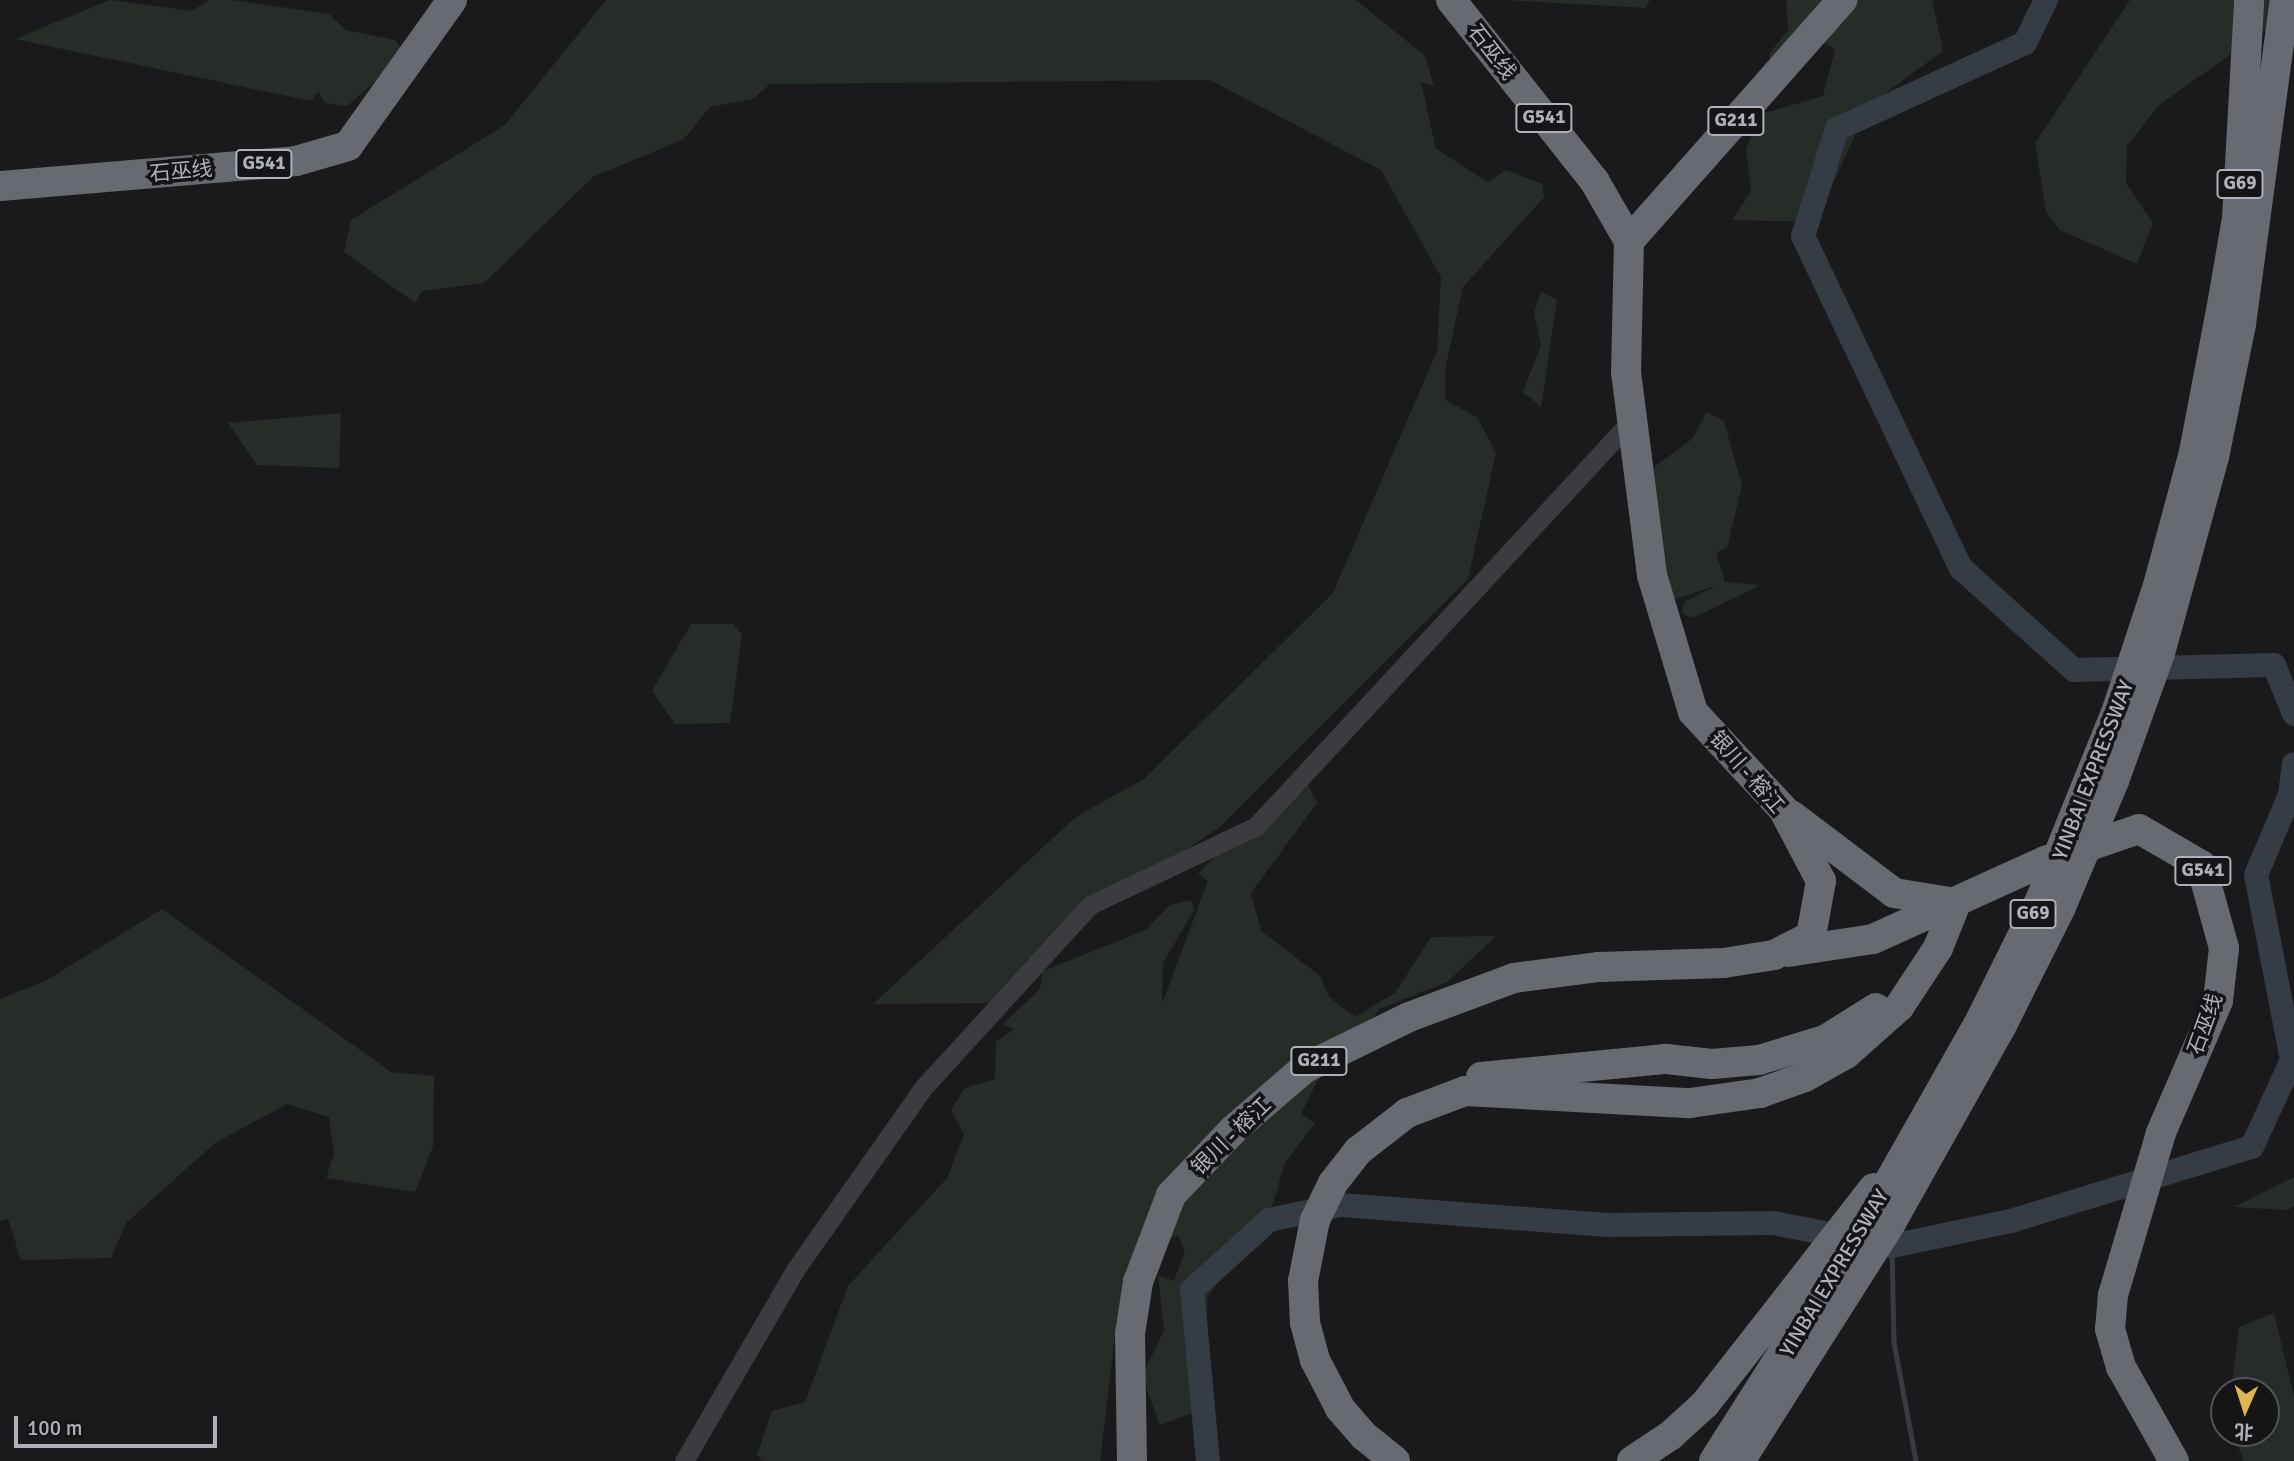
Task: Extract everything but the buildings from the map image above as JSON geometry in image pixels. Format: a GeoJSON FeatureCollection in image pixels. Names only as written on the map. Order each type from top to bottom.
{"type":"FeatureCollection","features":[{"type":"Feature","properties":{"kind":"highway","name":"石巫线"},"geometry":{"type":"LineString","coordinates":[[0,186],[296,161],[348,146],[452,0]]}},
{"type":"Feature","properties":{"kind":"highway","name":"石巫线"},"geometry":{"type":"LineString","coordinates":[[1451,0],[1595,182],[1629,241]]}},
{"type":"Feature","properties":{"kind":"highway","name":"G211"},"geometry":{"type":"LineString","coordinates":[[1629,241],[1842,0]]}},
{"type":"Feature","properties":{"kind":"highway","name":"YINBAI EXPRESSWAY"},"geometry":{"type":"LineString","coordinates":[[1714,1461],[1821,1298],[2018,947],[2118,710],[2177,517],[2231,317],[2249,56],[2249,0]]}},
{"type":"Feature","properties":{"kind":"highway","name":"YINBAI EXPRESSWAY"},"geometry":{"type":"LineString","coordinates":[[1740,1461],[1891,1223],[1994,1041],[2061,907],[2119,769],[2168,627],[2214,457],[2231,317],[2285,8]]}},
{"type":"Feature","properties":{"kind":"highway","name":"银川 - 榕江"},"geometry":{"type":"LineString","coordinates":[[1132,1461],[1130,1334],[1138,1283],[1171,1195],[1234,1129],[1305,1068],[1409,1017],[1514,978],[1600,967],[1724,963],[1774,954],[1811,936],[1821,881],[1783,809],[1693,712],[1652,575],[1626,373],[1629,241]]}},
{"type":"Feature","properties":{"kind":"highway"},"geometry":{"type":"LineString","coordinates":[[1783,809],[1894,893],[1956,903]]}},
{"type":"Feature","properties":{"kind":"highway","name":"石巫线"},"geometry":{"type":"LineString","coordinates":[[1774,954],[1873,939],[2045,861],[2139,829],[2202,865],[2224,948],[2218,1001],[2161,1133],[2113,1294],[2110,1329],[2121,1367],[2174,1461]]}},
{"type":"Feature","properties":{"kind":"highway"},"geometry":{"type":"LineString","coordinates":[[1380,1458],[1320,1399],[1303,1364],[1293,1324],[1300,1227],[1328,1180],[1365,1127],[1401,1102],[1441,1084],[1463,1078],[1666,1059],[1712,1064],[1759,1060],[1804,1048],[1846,1029],[1911,975],[1956,903]]}},
{"type":"Feature","properties":{"kind":"highway"},"geometry":{"type":"LineString","coordinates":[[1328,1180],[1389,1124],[1425,1103],[1465,1091],[1667,1102],[1714,1101],[1760,1093],[1805,1077],[1846,1054],[1882,1024],[1914,988],[1938,948],[1956,903]]}},
{"type":"Feature","properties":{"kind":"highway"},"geometry":{"type":"LineString","coordinates":[[1633,1461],[1680,1428],[1720,1387],[1914,1136]]}},
{"type":"Feature","properties":{"kind":"highway"},"geometry":{"type":"LineString","coordinates":[[1297,1281],[1305,1322],[1322,1377],[1351,1422],[1380,1458]]}},
{"type":"Feature","properties":{"kind":"street"},"geometry":{"type":"LineString","coordinates":[[684,1461],[795,1270],[922,1088],[1090,905],[1256,826],[1632,420]]}},
{"type":"Feature","properties":{"kind":"shaded area"},"geometry":{"type":"Polygon","coordinates":[[[110,0],[192,11],[209,0],[232,0],[329,14],[346,30],[395,40],[406,55],[347,106],[325,103],[318,92],[311,101],[15,39],[110,0]]]}},
{"type":"Feature","properties":{"kind":"shaded area"},"geometry":{"type":"Polygon","coordinates":[[[606,0],[1356,0],[1425,56],[1434,86],[1421,82],[1436,149],[1488,182],[1506,170],[1542,184],[1544,197],[1463,287],[1445,369],[1445,400],[1477,417],[1496,453],[1468,579],[1221,826],[1027,960],[996,1003],[873,1004],[1077,816],[1144,779],[1333,593],[1437,351],[1441,277],[1381,170],[1210,80],[770,84],[753,99],[710,107],[684,139],[593,177],[484,283],[422,291],[415,303],[344,252],[351,220],[505,125],[606,0]]]}},
{"type":"Feature","properties":{"kind":"shaded area"},"geometry":{"type":"Polygon","coordinates":[[[1506,0],[1650,0],[1645,8],[1506,0]]]}},
{"type":"Feature","properties":{"kind":"shaded area"},"geometry":{"type":"Polygon","coordinates":[[[1786,0],[1932,0],[1943,51],[1869,105],[1815,222],[1732,220],[1751,191],[1746,149],[1761,114],[1823,96],[1835,50],[1810,30],[1771,66],[1769,54],[1788,30],[1786,0]]]}},
{"type":"Feature","properties":{"kind":"shaded area"},"geometry":{"type":"Polygon","coordinates":[[[2130,0],[2293,0],[2286,15],[2159,105],[2127,146],[2126,183],[2153,223],[2137,264],[2060,230],[2046,212],[2035,143],[2130,0]]]}},
{"type":"Feature","properties":{"kind":"shaded area"},"geometry":{"type":"Polygon","coordinates":[[[1541,292],[1557,300],[1541,407],[1523,392],[1541,345],[1534,313],[1541,292]]]}},
{"type":"Feature","properties":{"kind":"shaded area"},"geometry":{"type":"Polygon","coordinates":[[[1707,412],[1724,421],[1742,486],[1727,548],[1716,553],[1725,582],[1761,585],[1693,618],[1682,613],[1684,602],[1718,585],[1675,599],[1664,590],[1651,487],[1654,467],[1692,439],[1707,412]]]}},
{"type":"Feature","properties":{"kind":"shaded area"},"geometry":{"type":"Polygon","coordinates":[[[341,413],[339,468],[257,465],[228,423],[341,413]]]}},
{"type":"Feature","properties":{"kind":"shaded area"},"geometry":{"type":"Polygon","coordinates":[[[691,624],[733,624],[742,635],[730,723],[675,724],[652,691],[691,624]]]}},
{"type":"Feature","properties":{"kind":"shaded area"},"geometry":{"type":"Polygon","coordinates":[[[1303,775],[1317,803],[1251,893],[1261,931],[1320,976],[1329,997],[1355,1017],[1395,993],[1431,937],[1496,936],[1447,982],[1379,1009],[1365,1031],[1335,1045],[1301,1114],[1315,1123],[1285,1163],[1260,1246],[1234,1258],[1207,1298],[1206,1386],[1194,1402],[1201,1410],[1160,1425],[1142,1376],[1164,1331],[1158,1276],[1174,1281],[1185,1251],[1178,1235],[1158,1244],[1115,1335],[1100,1461],[763,1461],[757,1455],[772,1411],[805,1402],[848,1286],[947,1178],[964,1134],[951,1110],[965,1088],[995,1079],[996,1042],[1014,1029],[1003,1024],[1040,989],[1043,971],[1146,930],[1170,905],[1191,900],[1194,910],[1163,963],[1162,1004],[1208,881],[1198,873],[1303,775]]]}},
{"type":"Feature","properties":{"kind":"shaded area"},"geometry":{"type":"Polygon","coordinates":[[[162,909],[391,1072],[434,1076],[433,1146],[415,1192],[326,1178],[334,1154],[329,1117],[287,1104],[215,1143],[126,1223],[111,1258],[21,1260],[8,1219],[0,1221],[0,999],[47,980],[162,909]]]}},
{"type":"Feature","properties":{"kind":"shaded area"},"geometry":{"type":"Polygon","coordinates":[[[2294,1177],[2294,1206],[2287,1210],[2234,1207],[2294,1177]]]}},
{"type":"Feature","properties":{"kind":"shaded area"},"geometry":{"type":"Polygon","coordinates":[[[2274,1313],[2294,1397],[2294,1461],[2244,1461],[2238,1447],[2280,1447],[2280,1377],[2233,1377],[2239,1327],[2274,1313]]]}},
{"type":"Feature","properties":{"kind":"waterway"},"geometry":{"type":"LineString","coordinates":[[2046,0],[2025,43],[1837,129],[1803,236],[1961,568],[2074,670],[2274,665],[2294,714]]}},
{"type":"Feature","properties":{"kind":"waterway"},"geometry":{"type":"LineString","coordinates":[[1208,1461],[1192,1290],[1269,1220],[1341,1205],[1610,1225],[1773,1223],[1892,1246],[2011,1221],[2252,1147],[2292,1060],[2256,875],[2290,795],[2294,764]]}},
{"type":"Feature","properties":{"kind":"waterway"},"geometry":{"type":"LineString","coordinates":[[1892,1247],[1894,1342],[1916,1461]]}}]}
